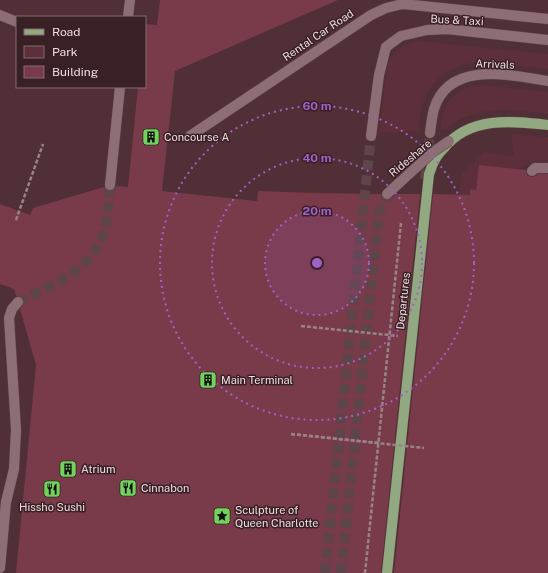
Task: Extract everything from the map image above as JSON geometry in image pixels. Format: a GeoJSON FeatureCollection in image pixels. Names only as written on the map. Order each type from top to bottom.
{"type":"FeatureCollection","features":[{"type":"Feature","properties":{"kind":"main road","name":"Departures"},"geometry":{"type":"LineString","coordinates":[[387,573],[429,174],[435,158],[449,141],[467,129],[481,124],[499,122],[519,122],[548,125]]}},
{"type":"Feature","properties":{"kind":"lane"},"geometry":{"type":"LineString","coordinates":[[128,16],[130,0]]}},
{"type":"Feature","properties":{"kind":"lane","name":"Rental Car Road"},"geometry":{"type":"LineString","coordinates":[[190,136],[371,15],[386,8],[403,4],[548,18]]}},
{"type":"Feature","properties":{"kind":"lane"},"geometry":{"type":"LineString","coordinates":[[0,16],[16,22]]}},
{"type":"Feature","properties":{"kind":"lane","name":"Bus & Taxi"},"geometry":{"type":"LineString","coordinates":[[370,136],[379,75],[386,47],[402,36],[427,30],[447,30],[548,40]]}},
{"type":"Feature","properties":{"kind":"lane","name":"Arrivals"},"geometry":{"type":"LineString","coordinates":[[430,133],[434,108],[440,95],[447,87],[458,80],[468,76],[491,74],[548,81]]}},
{"type":"Feature","properties":{"kind":"lane"},"geometry":{"type":"LineString","coordinates":[[110,185],[120,88]]}},
{"type":"Feature","properties":{"kind":"lane","name":"Rideshare"},"geometry":{"type":"LineString","coordinates":[[387,194],[433,152],[449,141]]}},
{"type":"Feature","properties":{"kind":"lane"},"geometry":{"type":"LineString","coordinates":[[532,171],[535,168],[548,168]]}},
{"type":"Feature","properties":{"kind":"lane"},"geometry":{"type":"LineString","coordinates":[[0,568],[3,501],[14,470],[16,430],[9,318],[12,309],[18,302]]}},
{"type":"Feature","properties":{"kind":"path"},"geometry":{"type":"LineString","coordinates":[[16,220],[44,144]]}},
{"type":"Feature","properties":{"kind":"path"},"geometry":{"type":"LineString","coordinates":[[365,573],[401,223]]}},
{"type":"Feature","properties":{"kind":"path"},"geometry":{"type":"LineString","coordinates":[[301,326],[412,338]]}},
{"type":"Feature","properties":{"kind":"path"},"geometry":{"type":"LineString","coordinates":[[291,434],[424,448]]}},
{"type":"Feature","properties":{"kind":"path"},"geometry":{"type":"LineString","coordinates":[[355,441],[379,443]]}},
{"type":"Feature","properties":{"kind":"shaded area"},"geometry":{"type":"Polygon","coordinates":[[[0,0],[548,0],[548,573],[0,573],[0,0]]]}},
{"type":"Feature","properties":{"kind":"green space"},"geometry":{"type":"Polygon","coordinates":[[[420,41],[548,54],[548,69],[484,62],[465,64],[456,67],[441,77],[428,91],[420,116],[419,131],[379,133],[389,62],[395,52],[403,46],[420,41]]]}},
{"type":"Feature","properties":{"kind":"green space"},"geometry":{"type":"Polygon","coordinates":[[[479,85],[548,92],[548,114],[513,110],[490,111],[478,113],[455,123],[446,129],[440,129],[441,120],[451,99],[462,90],[479,85]]]}},
{"type":"Feature","properties":{"kind":"green space"},"geometry":{"type":"Polygon","coordinates":[[[511,134],[548,137],[548,161],[533,162],[520,169],[479,165],[476,190],[470,189],[469,200],[459,198],[462,173],[484,152],[514,156],[511,134]]]}},
{"type":"Feature","properties":{"kind":"building"},"geometry":{"type":"Polygon","coordinates":[[[160,0],[338,0],[175,71],[162,191],[257,201],[258,191],[381,194],[382,199],[388,200],[397,194],[420,194],[381,573],[16,573],[36,365],[20,309],[24,304],[24,299],[20,296],[16,296],[14,289],[0,284],[0,204],[30,215],[33,208],[104,187],[110,191],[115,189],[116,186],[128,187],[138,88],[146,88],[146,24],[157,25],[160,0]]]}},
{"type":"Feature","properties":{"kind":"building"},"geometry":{"type":"Polygon","coordinates":[[[479,165],[526,170],[527,175],[531,177],[538,174],[548,174],[548,573],[394,573],[433,194],[470,195],[470,189],[476,190],[479,165]]]}},
{"type":"Feature","properties":{"kind":"tunnel"},"geometry":{"type":"LineString","coordinates":[[425,179],[430,133]]}},
{"type":"Feature","properties":{"kind":"tunnel"},"geometry":{"type":"LineString","coordinates":[[325,573],[371,136]]}},
{"type":"Feature","properties":{"kind":"tunnel"},"geometry":{"type":"LineString","coordinates":[[18,302],[57,283],[81,267],[91,257],[104,232],[110,185]]}},
{"type":"Feature","properties":{"kind":"tunnel"},"geometry":{"type":"LineString","coordinates":[[341,573],[379,212],[387,194]]}},
{"type":"Feature","properties":{"kind":"place","name":"Concourse A"},"geometry":{"type":"Point","coordinates":[151,137]}},
{"type":"Feature","properties":{"kind":"place","name":"Main Terminal"},"geometry":{"type":"Point","coordinates":[208,380]}},
{"type":"Feature","properties":{"kind":"place","name":"Atrium"},"geometry":{"type":"Point","coordinates":[68,469]}},
{"type":"Feature","properties":{"kind":"place","name":"Cinnabon"},"geometry":{"type":"Point","coordinates":[128,488]}},
{"type":"Feature","properties":{"kind":"place","name":"Hissho Sushi"},"geometry":{"type":"Point","coordinates":[52,489]}},
{"type":"Feature","properties":{"kind":"place","name":"Sculpture of Queen Charlotte"},"geometry":{"type":"Point","coordinates":[222,516]}}]}
